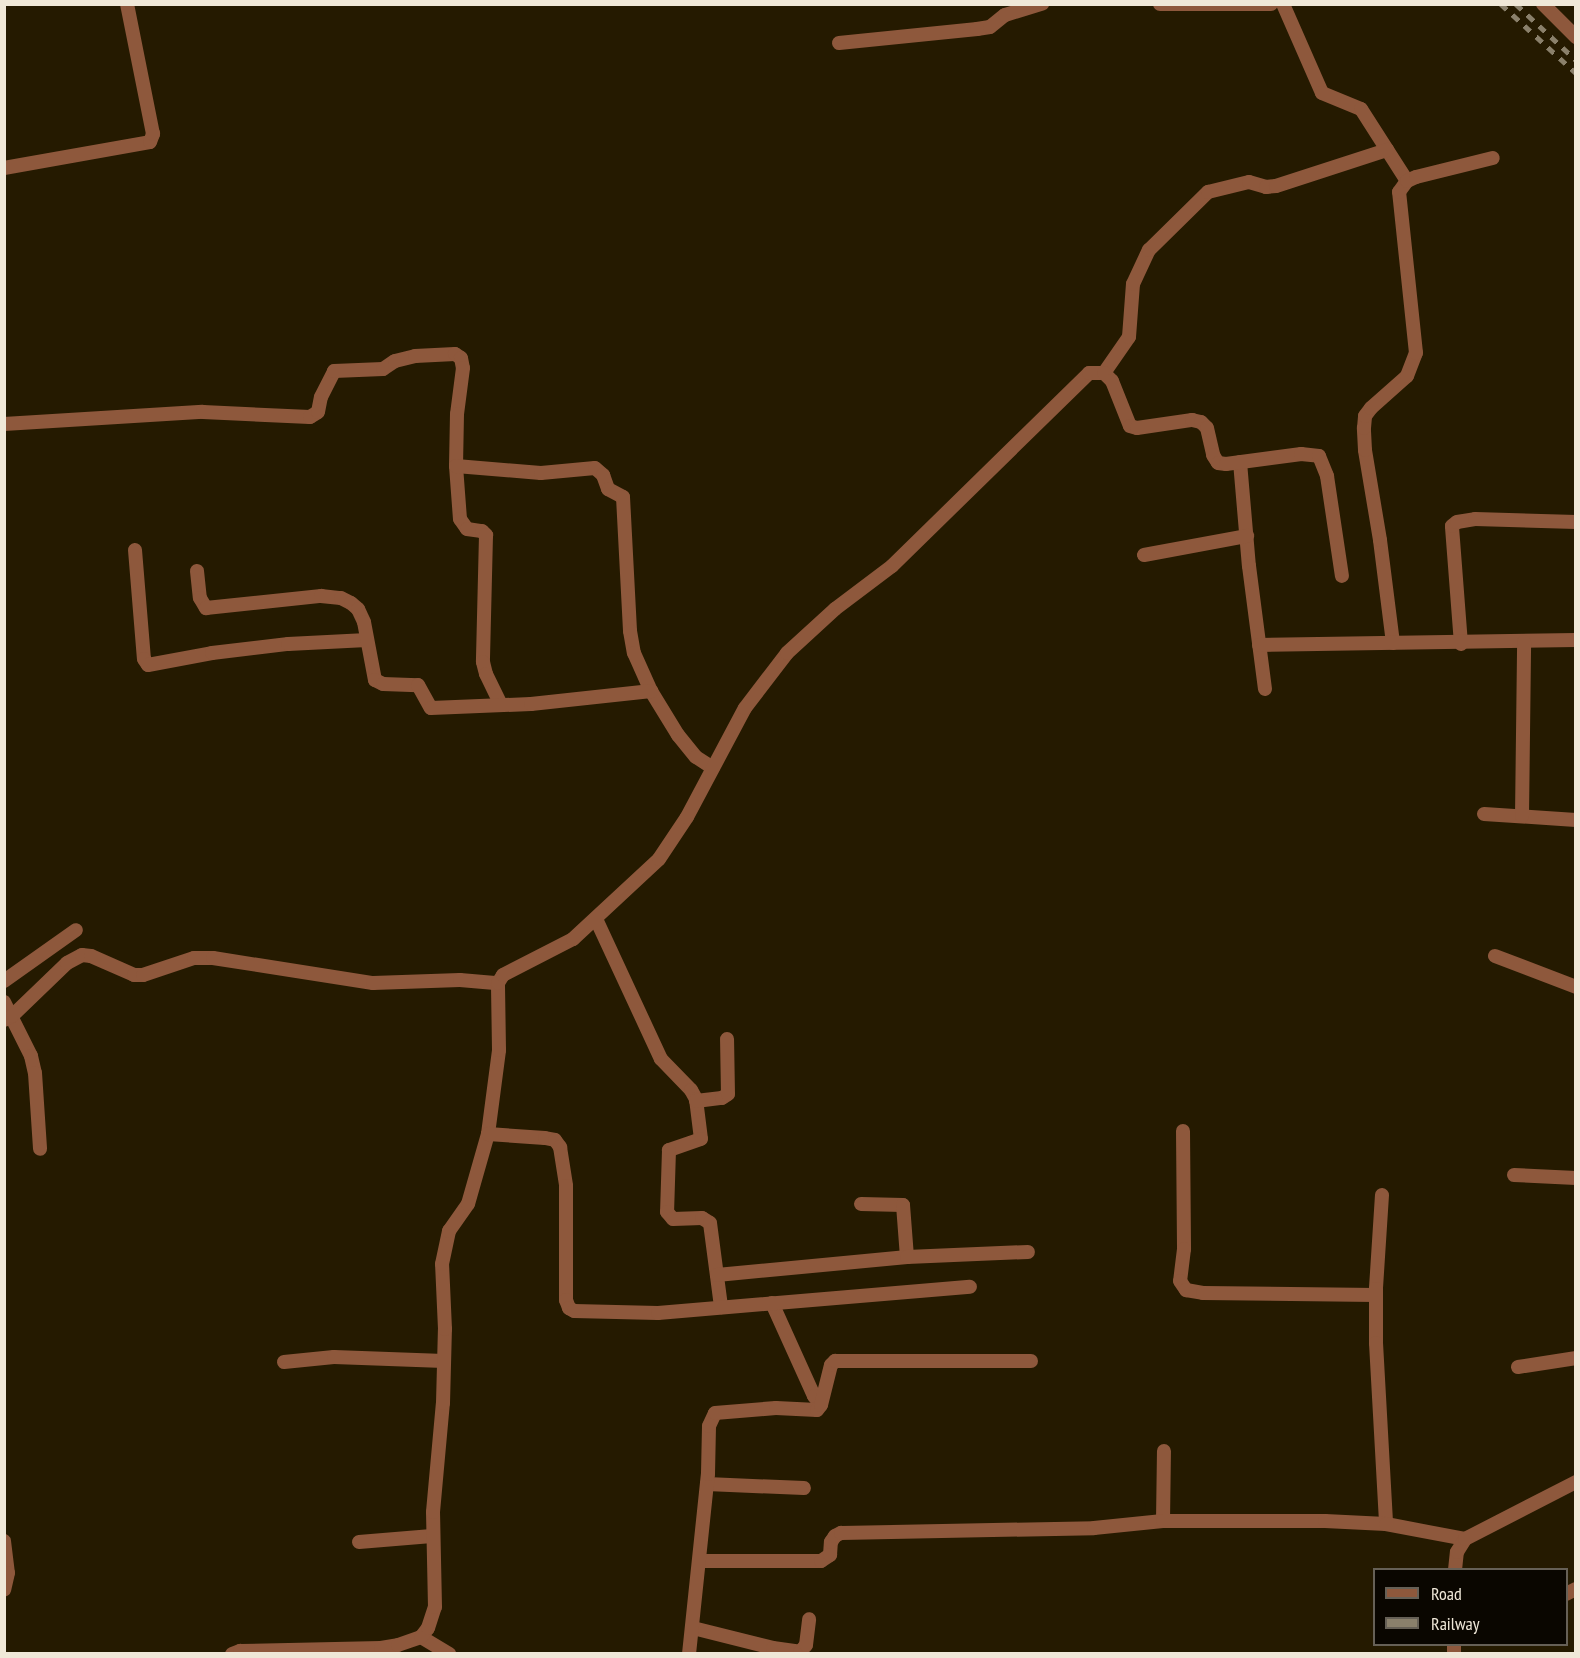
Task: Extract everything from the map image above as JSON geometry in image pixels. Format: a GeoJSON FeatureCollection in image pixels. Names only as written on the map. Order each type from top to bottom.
{"type":"FeatureCollection","features":[{"type":"Feature","properties":{"kind":"street"},"geometry":{"type":"LineString","coordinates":[[4,168],[150,142],[153,134],[127,4]]}},
{"type":"Feature","properties":{"kind":"street"},"geometry":{"type":"LineString","coordinates":[[838,43],[990,27],[1004,10],[1042,4]]}},
{"type":"Feature","properties":{"kind":"street"},"geometry":{"type":"LineString","coordinates":[[1160,4],[1271,4]]}},
{"type":"Feature","properties":{"kind":"street"},"geometry":{"type":"LineString","coordinates":[[1283,4],[1322,93],[1361,109],[1407,181]]}},
{"type":"Feature","properties":{"kind":"street"},"geometry":{"type":"LineString","coordinates":[[1544,4],[1575,37]]}},
{"type":"Feature","properties":{"kind":"street"},"geometry":{"type":"LineString","coordinates":[[1104,373],[1129,337],[1133,284],[1149,250],[1208,192],[1249,182],[1266,187],[1276,186],[1387,150]]}},
{"type":"Feature","properties":{"kind":"street"},"geometry":{"type":"LineString","coordinates":[[1393,643],[1380,540],[1365,450],[1365,416],[1407,376],[1416,353],[1399,192],[1407,181],[1493,158]]}},
{"type":"Feature","properties":{"kind":"street"},"geometry":{"type":"LineString","coordinates":[[4,424],[203,412],[310,417],[318,412],[321,397],[334,371],[382,369],[400,359],[455,354],[460,358],[462,369],[457,414],[456,466],[463,526],[482,531],[486,535],[483,662],[486,674],[501,705]]}},
{"type":"Feature","properties":{"kind":"street"},"geometry":{"type":"LineString","coordinates":[[232,1653],[240,1651],[381,1651],[421,1637],[428,1628],[435,1607],[432,1536],[444,1362],[442,1264],[445,1242],[468,1204],[489,1134],[499,1050],[498,983],[503,975],[573,939],[659,859],[687,818],[746,708],[787,653],[835,609],[892,566],[1089,373],[1104,373],[1112,381],[1130,426],[1137,428],[1192,420],[1201,422],[1207,428],[1213,455],[1218,462],[1240,462],[1301,454],[1319,456],[1327,476],[1342,576]]}},
{"type":"Feature","properties":{"kind":"street"},"geometry":{"type":"LineString","coordinates":[[1240,462],[1265,689]]}},
{"type":"Feature","properties":{"kind":"street"},"geometry":{"type":"LineString","coordinates":[[456,466],[541,473],[589,468],[600,470],[608,489],[623,497],[625,501],[624,547],[630,631],[634,653],[651,691],[687,748],[713,768]]}},
{"type":"Feature","properties":{"kind":"street"},"geometry":{"type":"LineString","coordinates":[[1461,644],[1452,526],[1457,522],[1475,519],[1575,522]]}},
{"type":"Feature","properties":{"kind":"street"},"geometry":{"type":"LineString","coordinates":[[1144,555],[1247,536]]}},
{"type":"Feature","properties":{"kind":"street"},"geometry":{"type":"LineString","coordinates":[[135,550],[144,659],[148,665],[212,653],[288,644],[367,640]]}},
{"type":"Feature","properties":{"kind":"street"},"geometry":{"type":"LineString","coordinates":[[197,571],[200,598],[206,608],[321,596],[341,598],[358,609],[367,640],[372,676],[378,684],[418,685],[431,708],[501,705],[651,691]]}},
{"type":"Feature","properties":{"kind":"street"},"geometry":{"type":"LineString","coordinates":[[1259,645],[1461,644],[1575,640]]}},
{"type":"Feature","properties":{"kind":"street"},"geometry":{"type":"LineString","coordinates":[[1522,816],[1524,642]]}},
{"type":"Feature","properties":{"kind":"street"},"geometry":{"type":"LineString","coordinates":[[1484,814],[1575,820]]}},
{"type":"Feature","properties":{"kind":"street"},"geometry":{"type":"LineString","coordinates":[[596,919],[662,1059],[691,1090],[696,1101],[701,1139],[669,1150],[667,1212],[673,1219],[702,1218],[710,1223],[721,1307]]}},
{"type":"Feature","properties":{"kind":"street"},"geometry":{"type":"LineString","coordinates":[[4,981],[76,930]]}},
{"type":"Feature","properties":{"kind":"street"},"geometry":{"type":"LineString","coordinates":[[8,1018],[67,963],[82,955],[134,975],[143,975],[194,958],[213,958],[373,983],[460,980],[498,983]]}},
{"type":"Feature","properties":{"kind":"street"},"geometry":{"type":"LineString","coordinates":[[1495,956],[1575,987]]}},
{"type":"Feature","properties":{"kind":"street"},"geometry":{"type":"LineString","coordinates":[[4,1002],[8,1018],[26,1042],[35,1073],[40,1149]]}},
{"type":"Feature","properties":{"kind":"street"},"geometry":{"type":"LineString","coordinates":[[696,1101],[722,1098],[728,1094],[727,1039]]}},
{"type":"Feature","properties":{"kind":"street"},"geometry":{"type":"LineString","coordinates":[[1183,1131],[1184,1249],[1180,1281],[1186,1290],[1203,1293],[1376,1294]]}},
{"type":"Feature","properties":{"kind":"street"},"geometry":{"type":"LineString","coordinates":[[489,1134],[545,1138],[555,1140],[560,1148],[566,1186],[566,1300],[568,1308],[580,1312],[658,1312],[970,1287]]}},
{"type":"Feature","properties":{"kind":"street"},"geometry":{"type":"LineString","coordinates":[[1514,1175],[1575,1178]]}},
{"type":"Feature","properties":{"kind":"street"},"geometry":{"type":"LineString","coordinates":[[1382,1195],[1376,1294],[1386,1524]]}},
{"type":"Feature","properties":{"kind":"street"},"geometry":{"type":"LineString","coordinates":[[861,1203],[903,1204],[907,1257]]}},
{"type":"Feature","properties":{"kind":"street"},"geometry":{"type":"LineString","coordinates":[[717,1275],[907,1257],[1028,1252]]}},
{"type":"Feature","properties":{"kind":"street"},"geometry":{"type":"LineString","coordinates":[[772,1303],[814,1396],[821,1405]]}},
{"type":"Feature","properties":{"kind":"street"},"geometry":{"type":"LineString","coordinates":[[284,1362],[333,1357],[444,1362]]}},
{"type":"Feature","properties":{"kind":"street"},"geometry":{"type":"LineString","coordinates":[[1518,1367],[1575,1358]]}},
{"type":"Feature","properties":{"kind":"street"},"geometry":{"type":"LineString","coordinates":[[689,1653],[707,1484],[709,1426],[715,1413],[776,1408],[814,1410],[821,1405],[831,1365],[835,1361],[1031,1361]]}},
{"type":"Feature","properties":{"kind":"street"},"geometry":{"type":"LineString","coordinates":[[1163,1521],[1164,1450]]}},
{"type":"Feature","properties":{"kind":"street"},"geometry":{"type":"LineString","coordinates":[[1455,1568],[1457,1552],[1465,1539],[1575,1482]]}},
{"type":"Feature","properties":{"kind":"street"},"geometry":{"type":"LineString","coordinates":[[707,1484],[804,1488]]}},
{"type":"Feature","properties":{"kind":"street"},"geometry":{"type":"LineString","coordinates":[[700,1561],[821,1561],[830,1555],[831,1542],[835,1536],[842,1533],[1094,1528],[1163,1521],[1324,1521],[1386,1524],[1465,1539]]}},
{"type":"Feature","properties":{"kind":"street"},"geometry":{"type":"LineString","coordinates":[[359,1542],[432,1536]]}},
{"type":"Feature","properties":{"kind":"street"},"geometry":{"type":"LineString","coordinates":[[4,1540],[8,1573],[4,1590]]}},
{"type":"Feature","properties":{"kind":"street"},"geometry":{"type":"LineString","coordinates":[[693,1628],[773,1648],[800,1652],[806,1645],[809,1619]]}},
{"type":"Feature","properties":{"kind":"street"},"geometry":{"type":"LineString","coordinates":[[421,1637],[449,1653]]}},
{"type":"Feature","properties":{"kind":"railway"},"geometry":{"type":"LineString","coordinates":[[1501,4],[1576,73]]}},
{"type":"Feature","properties":{"kind":"railway"},"geometry":{"type":"LineString","coordinates":[[1516,4],[1576,60]]}}]}
